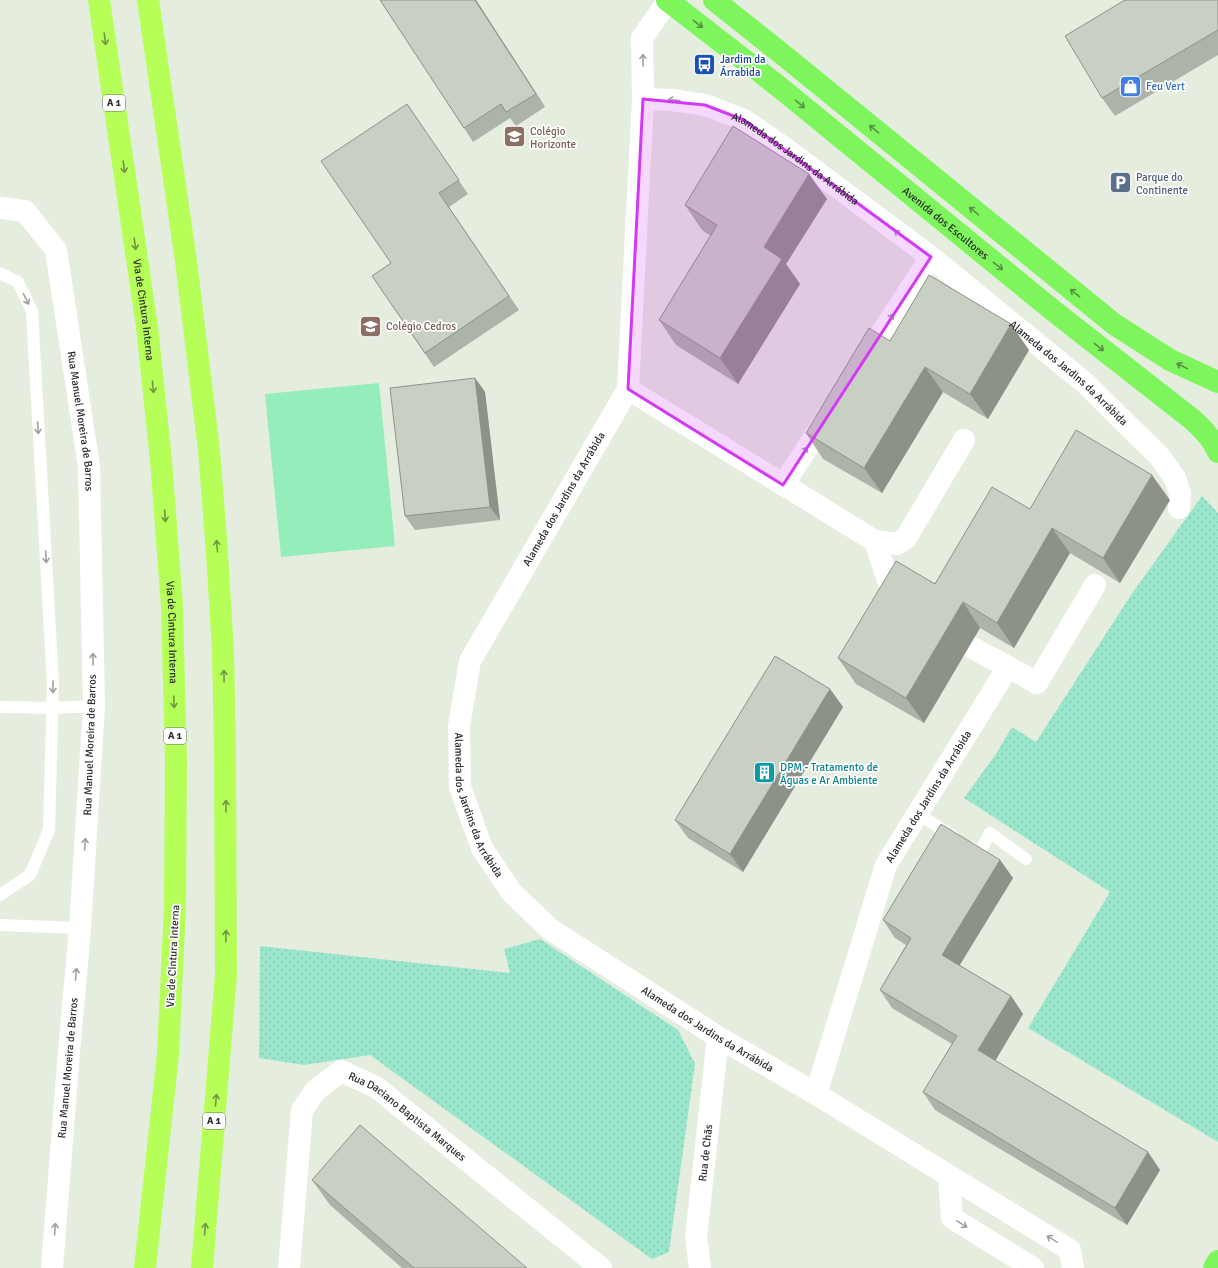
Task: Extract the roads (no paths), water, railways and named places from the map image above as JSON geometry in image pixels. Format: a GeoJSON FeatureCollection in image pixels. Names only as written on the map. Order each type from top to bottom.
{"type":"FeatureCollection","features":[{"type":"Feature","properties":{"kind":"highway","name":"Via de Cintura Interna"},"geometry":{"type":"LineString","coordinates":[[99,0],[147,327],[161,460],[172,606],[176,762],[175,907],[168,1054],[145,1268]]}},
{"type":"Feature","properties":{"kind":"highway","name":"A 1"},"geometry":{"type":"LineString","coordinates":[[148,0],[186,261],[208,443],[223,652],[226,974],[202,1268]]}},
{"type":"Feature","properties":{"kind":"main road","name":"Avenida dos Escultores"},"geometry":{"type":"LineString","coordinates":[[667,0],[778,86],[1055,312],[1193,420],[1216,446],[1218,452]]}},
{"type":"Feature","properties":{"kind":"main road"},"geometry":{"type":"LineString","coordinates":[[714,0],[1114,324],[1170,360],[1218,382]]}},
{"type":"Feature","properties":{"kind":"main road"},"geometry":{"type":"LineString","coordinates":[[1214,1268],[1218,1261]]}},
{"type":"Feature","properties":{"kind":"street","name":"Alameda dos Jardins da Arrábida"},"geometry":{"type":"LineString","coordinates":[[667,0],[642,38],[643,99],[628,389],[470,660],[459,726],[460,786],[482,848],[512,893],[550,929],[718,1038],[816,1094],[1070,1250],[1073,1268]]}},
{"type":"Feature","properties":{"kind":"street","name":"Alameda dos Jardins da Arrábida"},"geometry":{"type":"LineString","coordinates":[[643,99],[672,100],[705,105],[744,120],[786,148],[931,257],[1085,383],[1160,457],[1175,478],[1180,492],[1179,508]]}},
{"type":"Feature","properties":{"kind":"street","name":"Rua Manuel Moreira de Barros"},"geometry":{"type":"LineString","coordinates":[[0,208],[24,211],[56,250],[89,467],[94,706],[80,928],[68,1057],[52,1268]]}},
{"type":"Feature","properties":{"kind":"street"},"geometry":{"type":"LineString","coordinates":[[853,378],[931,257]]}},
{"type":"Feature","properties":{"kind":"street"},"geometry":{"type":"LineString","coordinates":[[628,389],[875,541],[897,544],[906,538],[964,440]]}},
{"type":"Feature","properties":{"kind":"street"},"geometry":{"type":"LineString","coordinates":[[783,485],[840,398]]}},
{"type":"Feature","properties":{"kind":"street"},"geometry":{"type":"LineString","coordinates":[[875,541],[893,595],[901,608]]}},
{"type":"Feature","properties":{"kind":"street"},"geometry":{"type":"LineString","coordinates":[[969,646],[1037,683],[1095,585]]}},
{"type":"Feature","properties":{"kind":"street","name":"Alameda dos Jardins da Arrábida"},"geometry":{"type":"LineString","coordinates":[[816,1094],[886,865],[1008,667]]}},
{"type":"Feature","properties":{"kind":"street","name":"Rua de Chãs"},"geometry":{"type":"LineString","coordinates":[[700,1268],[696,1237],[718,1038]]}},
{"type":"Feature","properties":{"kind":"street","name":"Rua Daciano Baptista Marques"},"geometry":{"type":"LineString","coordinates":[[289,1268],[302,1110],[315,1091],[341,1071],[376,1087],[601,1268]]}},
{"type":"Feature","properties":{"kind":"street"},"geometry":{"type":"LineString","coordinates":[[949,1177],[952,1218],[1033,1268]]}},
{"type":"Feature","properties":{"kind":"lane"},"geometry":{"type":"LineString","coordinates":[[0,273],[18,282],[32,311],[53,677],[48,830],[30,875],[0,895]]}},
{"type":"Feature","properties":{"kind":"lane"},"geometry":{"type":"LineString","coordinates":[[0,707],[52,708],[94,706]]}},
{"type":"Feature","properties":{"kind":"lane"},"geometry":{"type":"LineString","coordinates":[[918,814],[979,853],[990,834],[1026,859]]}},
{"type":"Feature","properties":{"kind":"lane"},"geometry":{"type":"LineString","coordinates":[[0,933],[0,925],[80,928]]}},
{"type":"Feature","properties":{"kind":"place","name":"Jardim da Árrabida"},"geometry":{"type":"Point","coordinates":[705,65]}},
{"type":"Feature","properties":{"kind":"place","name":"Feu Vert"},"geometry":{"type":"Point","coordinates":[1131,86]}},
{"type":"Feature","properties":{"kind":"place","name":"Colégio Horizonte"},"geometry":{"type":"Point","coordinates":[514,137]}},
{"type":"Feature","properties":{"kind":"place","name":"Parque do Continente"},"geometry":{"type":"Point","coordinates":[1120,183]}},
{"type":"Feature","properties":{"kind":"place","name":"Colégio Cedros"},"geometry":{"type":"Point","coordinates":[370,326]}},
{"type":"Feature","properties":{"kind":"place","name":"DPM - Tratamento de Águas e Ar Ambiente"},"geometry":{"type":"Point","coordinates":[765,773]}}]}
